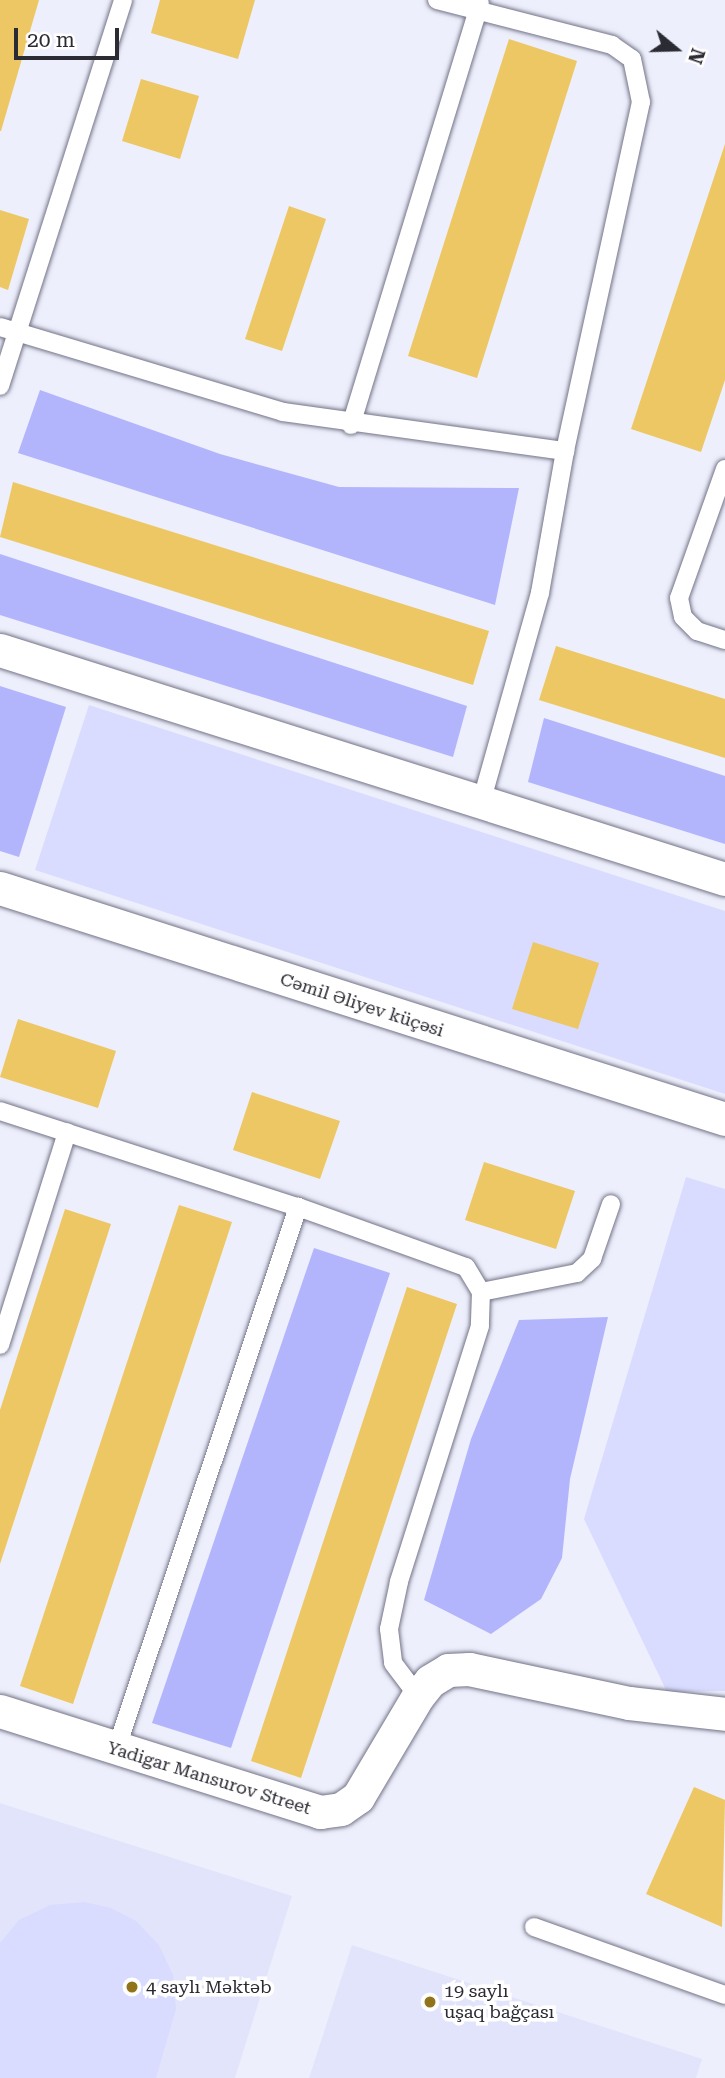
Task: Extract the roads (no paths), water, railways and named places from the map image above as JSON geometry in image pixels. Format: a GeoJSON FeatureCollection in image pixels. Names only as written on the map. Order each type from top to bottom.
{"type":"FeatureCollection","features":[{"type":"Feature","properties":{"kind":"street"},"geometry":{"type":"LineString","coordinates":[[0,650],[482,800],[725,879]]}},
{"type":"Feature","properties":{"kind":"street","name":"Cəmil Əliyev küçəsi"},"geometry":{"type":"LineString","coordinates":[[0,888],[725,1119]]}},
{"type":"Feature","properties":{"kind":"street","name":"Yadigar Mansurov Street"},"geometry":{"type":"LineString","coordinates":[[0,1711],[116,1750],[320,1812],[341,1809],[358,1797],[418,1696],[430,1681],[448,1670],[469,1668],[629,1703],[725,1714]]}},
{"type":"Feature","properties":{"kind":"lane"},"geometry":{"type":"LineString","coordinates":[[0,386],[123,0]]}},
{"type":"Feature","properties":{"kind":"lane"},"geometry":{"type":"LineString","coordinates":[[437,0],[479,6],[612,45],[632,59],[638,77],[641,102],[565,452],[540,593],[482,800]]}},
{"type":"Feature","properties":{"kind":"lane"},"geometry":{"type":"LineString","coordinates":[[351,425],[479,6]]}},
{"type":"Feature","properties":{"kind":"lane"},"geometry":{"type":"LineString","coordinates":[[0,327],[282,412],[351,425],[565,452]]}},
{"type":"Feature","properties":{"kind":"lane"},"geometry":{"type":"LineString","coordinates":[[725,469],[679,598],[683,617],[697,631],[725,640]]}},
{"type":"Feature","properties":{"kind":"lane"},"geometry":{"type":"LineString","coordinates":[[0,1111],[298,1207],[438,1254],[466,1267],[481,1292],[480,1326],[399,1582],[389,1629],[393,1663],[418,1696]]}},
{"type":"Feature","properties":{"kind":"lane"},"geometry":{"type":"LineString","coordinates":[[0,1345],[67,1132]]}},
{"type":"Feature","properties":{"kind":"lane"},"geometry":{"type":"LineString","coordinates":[[481,1292],[577,1273],[592,1259],[611,1204]]}},
{"type":"Feature","properties":{"kind":"lane"},"geometry":{"type":"LineString","coordinates":[[116,1750],[298,1207]]}},
{"type":"Feature","properties":{"kind":"lane"},"geometry":{"type":"LineString","coordinates":[[534,1927],[725,1995]]}},
{"type":"Feature","properties":{"kind":"place","name":"4 saylı Məktəb"},"geometry":{"type":"Point","coordinates":[132,1987]}},
{"type":"Feature","properties":{"kind":"place","name":"19 saylı uşaq bağçası"},"geometry":{"type":"Point","coordinates":[430,2002]}}]}
